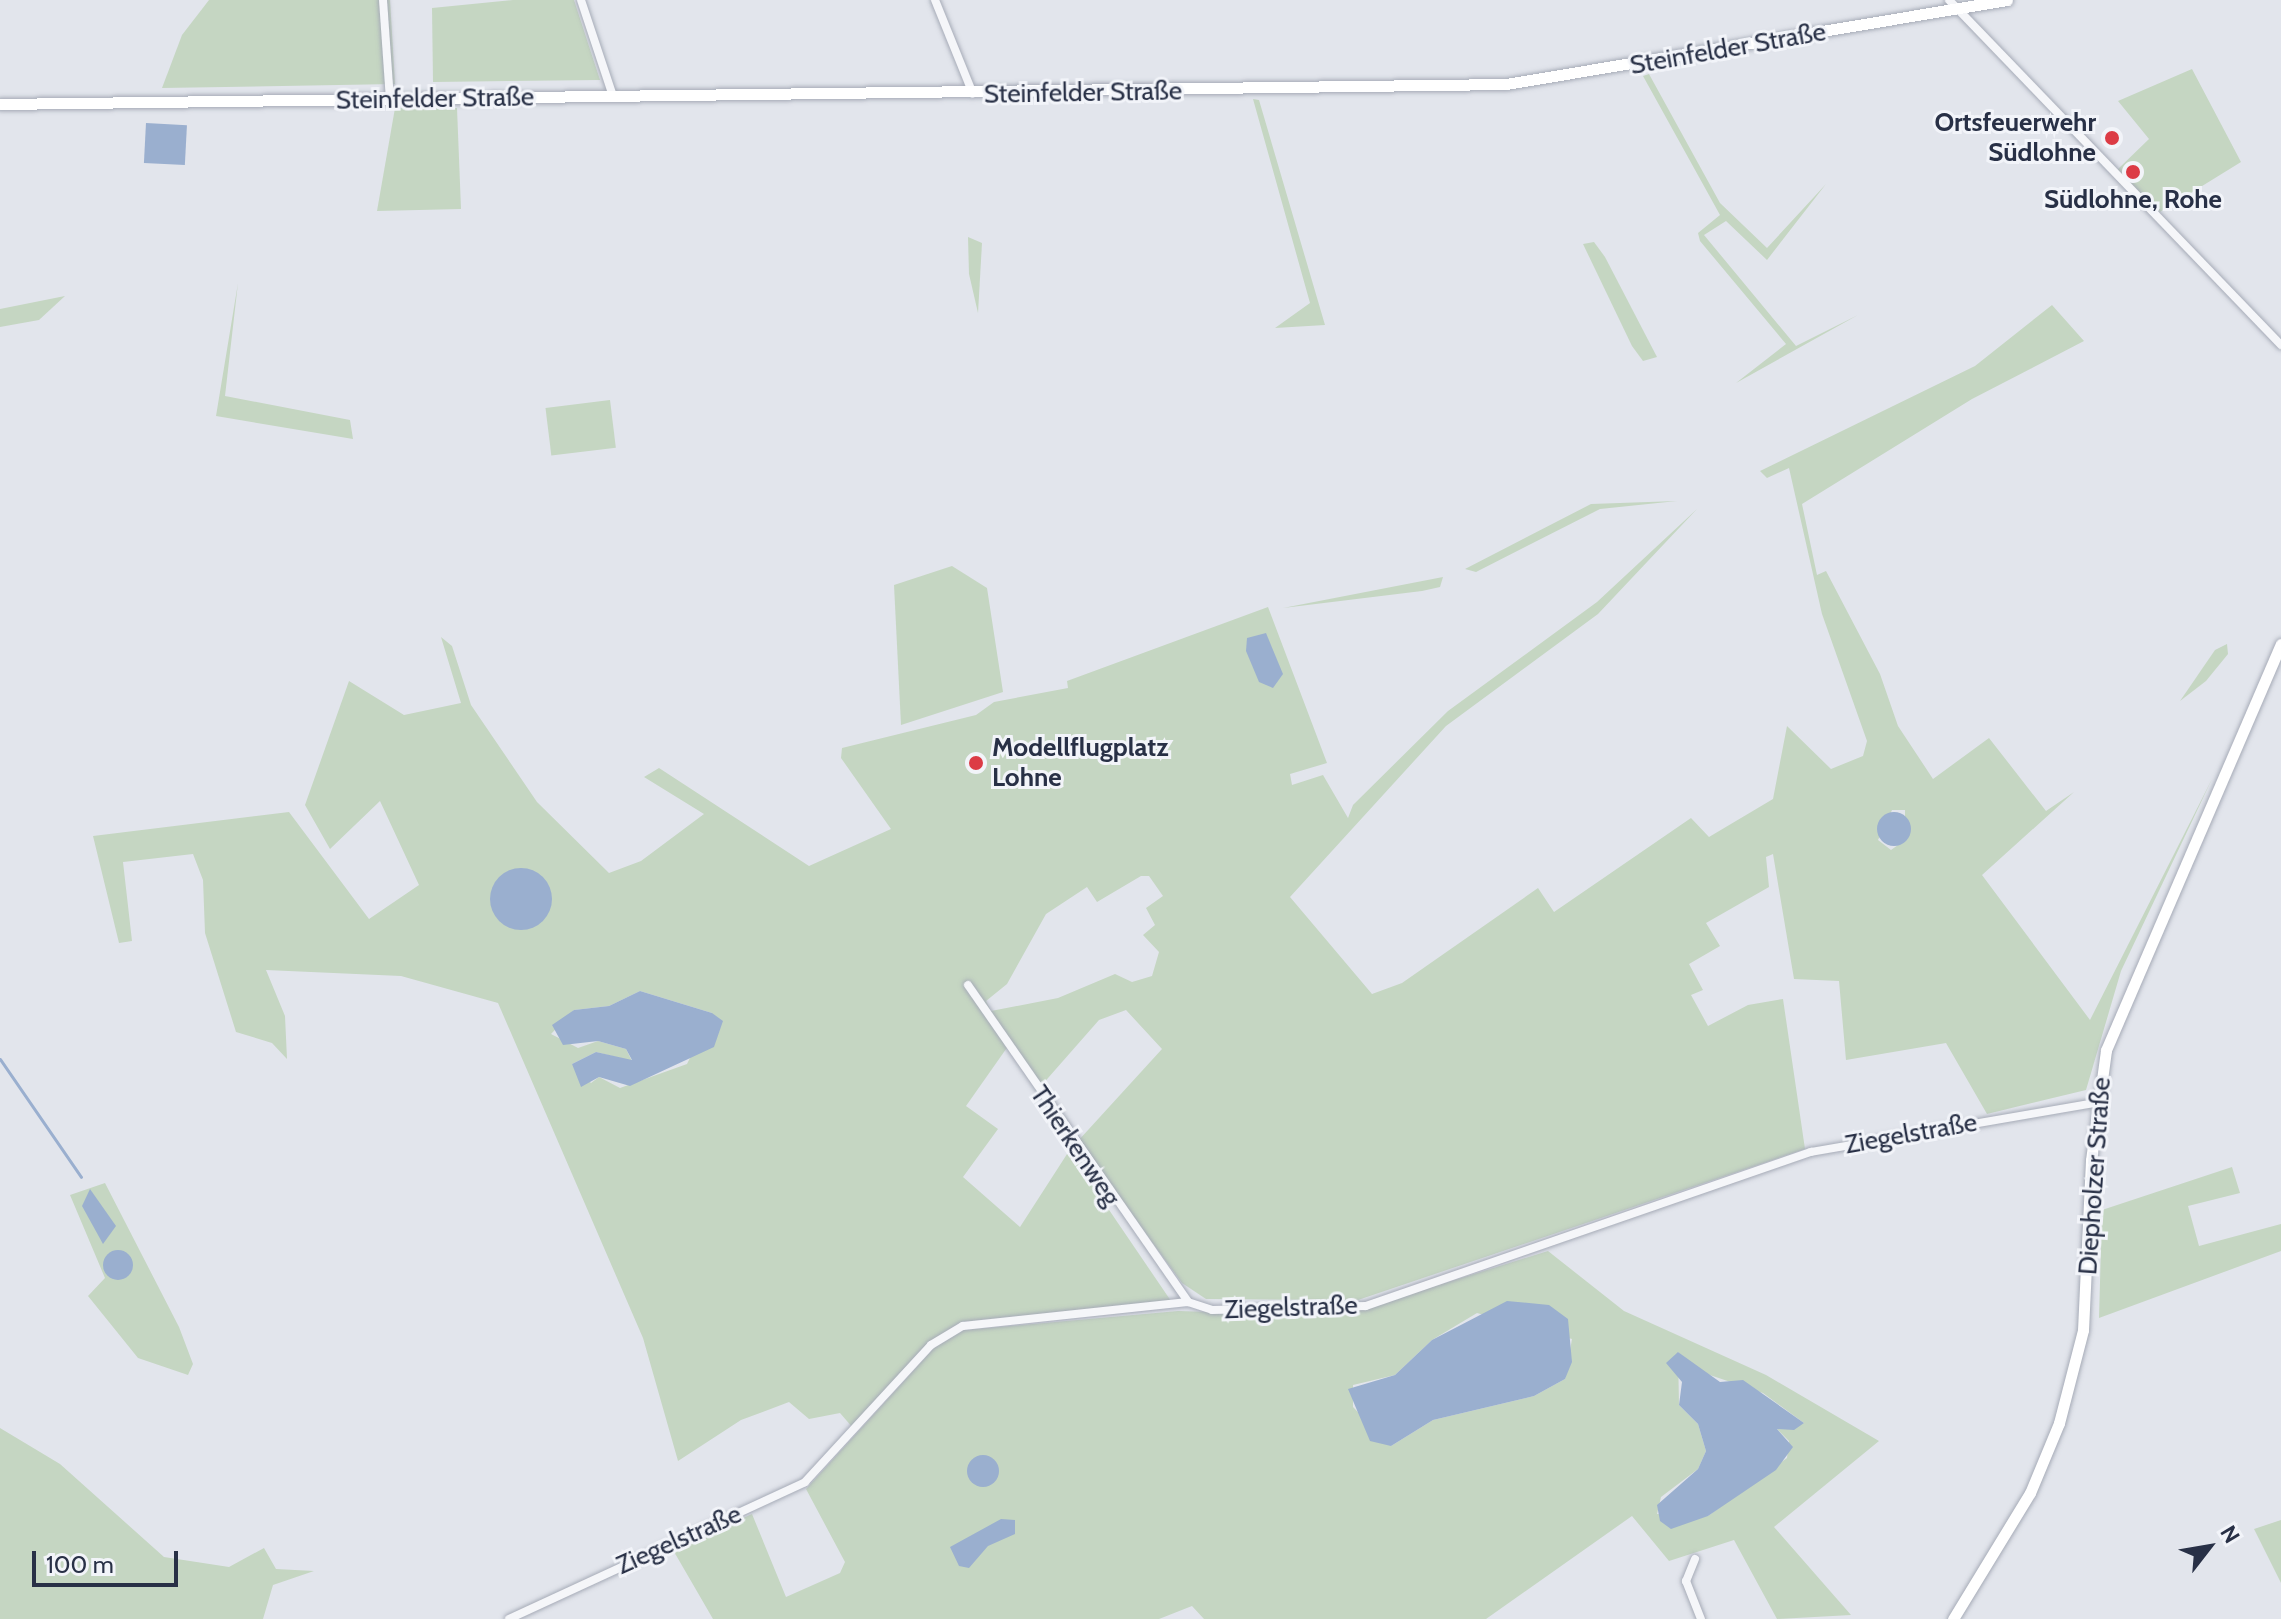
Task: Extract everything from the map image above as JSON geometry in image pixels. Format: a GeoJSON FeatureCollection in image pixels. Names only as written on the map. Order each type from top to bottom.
{"type":"FeatureCollection","features":[{"type":"Feature","properties":{"kind":"main road","name":"Steinfelder Straße"},"geometry":{"type":"LineString","coordinates":[[0,104],[973,94],[1506,84],[2007,0]]}},
{"type":"Feature","properties":{"kind":"main road","name":"Diepholzer Straße"},"geometry":{"type":"LineString","coordinates":[[1953,1619],[2030,1493],[2065,1404],[2086,1298],[2096,1103],[2120,1003],[2281,644]]}},
{"type":"Feature","properties":{"kind":"street"},"geometry":{"type":"LineString","coordinates":[[383,0],[390,100]]}},
{"type":"Feature","properties":{"kind":"street"},"geometry":{"type":"LineString","coordinates":[[581,0],[613,96]]}},
{"type":"Feature","properties":{"kind":"street"},"geometry":{"type":"LineString","coordinates":[[935,0],[973,94]]}},
{"type":"Feature","properties":{"kind":"street"},"geometry":{"type":"LineString","coordinates":[[1949,0],[2281,345]]}},
{"type":"Feature","properties":{"kind":"street","name":"Thierkenweg"},"geometry":{"type":"LineString","coordinates":[[968,985],[1188,1302]]}},
{"type":"Feature","properties":{"kind":"street","name":"Ziegelstraße"},"geometry":{"type":"LineString","coordinates":[[509,1619],[805,1482],[942,1335],[963,1326],[1188,1302],[1212,1310],[1366,1306],[1811,1152],[2096,1103]]}},
{"type":"Feature","properties":{"kind":"street"},"geometry":{"type":"LineString","coordinates":[[1695,1559],[1686,1581],[1701,1619]]}},
{"type":"Feature","properties":{"kind":"green space"},"geometry":{"type":"Polygon","coordinates":[[[209,0],[390,0],[395,84],[162,88],[182,35],[209,0]]]}},
{"type":"Feature","properties":{"kind":"green space"},"geometry":{"type":"Polygon","coordinates":[[[513,0],[574,0],[600,80],[433,82],[432,8],[513,0]]]}},
{"type":"Feature","properties":{"kind":"green space"},"geometry":{"type":"Polygon","coordinates":[[[2192,69],[2241,162],[2160,212],[2117,170],[2149,139],[2118,101],[2192,69]]]}},
{"type":"Feature","properties":{"kind":"green space"},"geometry":{"type":"Polygon","coordinates":[[[1649,74],[1720,203],[1767,248],[1826,184],[1767,260],[1726,221],[1704,235],[1796,346],[1858,315],[1736,383],[1786,344],[1700,241],[1698,233],[1720,215],[1643,76],[1649,74]]]}},
{"type":"Feature","properties":{"kind":"green space"},"geometry":{"type":"Polygon","coordinates":[[[1253,99],[1259,100],[1325,325],[1275,328],[1310,303],[1253,99]]]}},
{"type":"Feature","properties":{"kind":"green space"},"geometry":{"type":"Polygon","coordinates":[[[395,108],[457,108],[461,209],[377,211],[395,108]]]}},
{"type":"Feature","properties":{"kind":"green space"},"geometry":{"type":"Polygon","coordinates":[[[968,237],[982,243],[978,313],[969,274],[968,237]]]}},
{"type":"Feature","properties":{"kind":"green space"},"geometry":{"type":"Polygon","coordinates":[[[1594,242],[1605,257],[1657,357],[1643,361],[1632,346],[1583,244],[1594,242]]]}},
{"type":"Feature","properties":{"kind":"green space"},"geometry":{"type":"Polygon","coordinates":[[[238,283],[225,396],[350,420],[353,439],[216,416],[238,283]]]}},
{"type":"Feature","properties":{"kind":"green space"},"geometry":{"type":"Polygon","coordinates":[[[65,296],[39,320],[0,327],[0,309],[65,296]]]}},
{"type":"Feature","properties":{"kind":"green space"},"geometry":{"type":"Polygon","coordinates":[[[2052,305],[2084,341],[1972,399],[1802,504],[1817,575],[1826,571],[1880,674],[1898,726],[1933,779],[1989,738],[2046,811],[2074,792],[1982,875],[2090,1020],[2212,779],[2121,971],[2086,1090],[1987,1114],[1946,1043],[1846,1060],[1839,981],[1794,979],[1773,854],[1766,857],[1769,887],[1706,923],[1720,946],[1689,964],[1703,990],[1691,995],[1708,1026],[1748,1005],[1783,999],[1805,1149],[1358,1300],[1206,1299],[1182,1283],[1078,1141],[1162,1049],[1126,1010],[1099,1020],[1041,1086],[1011,1042],[966,1106],[998,1129],[963,1177],[1020,1227],[1069,1151],[1171,1301],[962,1322],[928,1343],[853,1428],[840,1413],[809,1419],[789,1402],[741,1420],[678,1461],[643,1338],[498,1003],[401,976],[266,970],[285,1016],[287,1059],[272,1043],[236,1032],[205,933],[203,880],[193,854],[123,862],[132,941],[119,943],[93,836],[289,812],[369,919],[419,885],[380,801],[330,849],[305,805],[349,681],[404,715],[461,703],[441,637],[452,646],[471,705],[537,802],[609,873],[641,861],[704,814],[644,777],[659,768],[809,866],[891,829],[841,758],[842,748],[976,715],[994,702],[1068,688],[1067,681],[1268,607],[1327,763],[1290,774],[1292,785],[1323,775],[1348,818],[1353,805],[1448,711],[1597,602],[1697,509],[1598,614],[1446,726],[1290,897],[1372,994],[1402,983],[1538,888],[1554,912],[1691,818],[1709,837],[1773,799],[1787,726],[1831,769],[1863,756],[1867,741],[1822,614],[1789,468],[1767,478],[1760,471],[1975,366],[2052,305]],[[1892,810],[1878,840],[1891,850],[1905,840],[1905,810],[1892,810]],[[1141,876],[1097,902],[1087,887],[1046,914],[1007,984],[986,1001],[991,1011],[1058,998],[1115,974],[1132,982],[1152,976],[1159,952],[1143,935],[1155,925],[1146,908],[1163,896],[1149,876],[1141,876]],[[640,991],[609,1006],[574,1010],[551,1034],[578,1048],[598,1041],[626,1049],[632,1061],[596,1052],[572,1064],[591,1083],[599,1077],[620,1088],[687,1064],[712,1013],[640,991]]]}},
{"type":"Feature","properties":{"kind":"green space"},"geometry":{"type":"Polygon","coordinates":[[[610,400],[616,448],[551,456],[545,408],[610,400]]]}},
{"type":"Feature","properties":{"kind":"green space"},"geometry":{"type":"Polygon","coordinates":[[[1677,501],[1600,509],[1476,572],[1465,569],[1591,504],[1677,501]]]}},
{"type":"Feature","properties":{"kind":"green space"},"geometry":{"type":"Polygon","coordinates":[[[952,566],[987,588],[1003,692],[901,725],[894,585],[952,566]]]}},
{"type":"Feature","properties":{"kind":"green space"},"geometry":{"type":"Polygon","coordinates":[[[1443,577],[1440,587],[1422,591],[1283,608],[1443,577]]]}},
{"type":"Feature","properties":{"kind":"green space"},"geometry":{"type":"Polygon","coordinates":[[[2227,644],[2228,654],[2206,681],[2180,701],[2215,650],[2227,644]]]}},
{"type":"Feature","properties":{"kind":"green space"},"geometry":{"type":"Polygon","coordinates":[[[2232,1167],[2240,1193],[2188,1206],[2199,1246],[2281,1224],[2281,1251],[2099,1318],[2102,1210],[2232,1167]]]}},
{"type":"Feature","properties":{"kind":"green space"},"geometry":{"type":"Polygon","coordinates":[[[105,1183],[179,1327],[193,1364],[188,1375],[138,1358],[88,1296],[105,1278],[70,1195],[105,1183]]]}},
{"type":"Feature","properties":{"kind":"green space"},"geometry":{"type":"Polygon","coordinates":[[[1548,1251],[1624,1311],[1766,1375],[1879,1441],[1774,1527],[1851,1615],[1777,1619],[1734,1540],[1669,1561],[1632,1516],[1486,1619],[1204,1619],[1192,1606],[1159,1619],[713,1619],[673,1550],[752,1514],[786,1597],[840,1573],[845,1562],[806,1489],[934,1348],[964,1330],[1178,1311],[1339,1316],[1548,1251]],[[1477,1313],[1432,1340],[1395,1375],[1353,1385],[1353,1407],[1391,1446],[1433,1420],[1534,1396],[1565,1379],[1572,1339],[1477,1313]],[[1678,1352],[1679,1405],[1698,1424],[1706,1451],[1698,1469],[1661,1497],[1657,1514],[1708,1516],[1787,1458],[1789,1441],[1777,1429],[1804,1423],[1763,1393],[1701,1372],[1678,1352]]]}},
{"type":"Feature","properties":{"kind":"green space"},"geometry":{"type":"Polygon","coordinates":[[[0,1428],[60,1464],[164,1557],[229,1567],[264,1548],[276,1569],[314,1571],[273,1585],[263,1619],[0,1619],[0,1428]]]}},
{"type":"Feature","properties":{"kind":"green space"},"geometry":{"type":"Polygon","coordinates":[[[2281,1520],[2281,1583],[2254,1529],[2281,1520]]]}},
{"type":"Feature","properties":{"kind":"water"},"geometry":{"type":"Polygon","coordinates":[[[146,123],[187,125],[185,165],[144,163],[146,123]]]}},
{"type":"Feature","properties":{"kind":"water"},"geometry":{"type":"Polygon","coordinates":[[[1266,633],[1283,674],[1273,688],[1259,682],[1246,651],[1247,638],[1266,633]]]}},
{"type":"Feature","properties":{"kind":"water"},"geometry":{"type":"Polygon","coordinates":[[[1894,812],[1906,817],[1911,829],[1906,841],[1894,846],[1882,841],[1877,829],[1882,817],[1894,812]]]}},
{"type":"Feature","properties":{"kind":"water"},"geometry":{"type":"Polygon","coordinates":[[[521,868],[543,877],[552,899],[543,921],[521,930],[499,921],[490,899],[499,877],[521,868]]]}},
{"type":"Feature","properties":{"kind":"water"},"geometry":{"type":"Polygon","coordinates":[[[640,991],[712,1013],[723,1021],[714,1047],[630,1086],[599,1077],[581,1087],[572,1064],[596,1052],[632,1060],[626,1049],[598,1041],[563,1045],[552,1025],[574,1010],[609,1006],[640,991]]]}},
{"type":"Feature","properties":{"kind":"water"},"geometry":{"type":"Polygon","coordinates":[[[90,1189],[116,1226],[103,1244],[82,1206],[90,1189]]]}},
{"type":"Feature","properties":{"kind":"water"},"geometry":{"type":"Polygon","coordinates":[[[118,1250],[129,1254],[133,1265],[129,1276],[118,1280],[107,1276],[103,1265],[107,1254],[118,1250]]]}},
{"type":"Feature","properties":{"kind":"water"},"geometry":{"type":"Polygon","coordinates":[[[1507,1301],[1549,1305],[1568,1319],[1572,1362],[1565,1379],[1534,1396],[1433,1420],[1391,1446],[1370,1441],[1348,1389],[1395,1375],[1432,1340],[1507,1301]]]}},
{"type":"Feature","properties":{"kind":"water"},"geometry":{"type":"Polygon","coordinates":[[[1678,1352],[1720,1382],[1743,1380],[1804,1423],[1794,1430],[1777,1429],[1793,1447],[1776,1470],[1708,1516],[1671,1529],[1660,1521],[1657,1505],[1698,1469],[1706,1451],[1698,1424],[1679,1405],[1682,1382],[1666,1363],[1678,1352]]]}},
{"type":"Feature","properties":{"kind":"water"},"geometry":{"type":"Polygon","coordinates":[[[983,1455],[994,1460],[999,1471],[994,1482],[983,1487],[972,1482],[967,1471],[972,1460],[983,1455]]]}},
{"type":"Feature","properties":{"kind":"water"},"geometry":{"type":"Polygon","coordinates":[[[1001,1519],[1015,1520],[1015,1534],[988,1546],[969,1568],[959,1566],[950,1547],[1001,1519]]]}},
{"type":"Feature","properties":{"kind":"waterway"},"geometry":{"type":"LineString","coordinates":[[0,1059],[81,1177]]}},
{"type":"Feature","properties":{"kind":"place","name":"Ortsfeuerwehr Südlohne"},"geometry":{"type":"Point","coordinates":[2112,138]}},
{"type":"Feature","properties":{"kind":"place","name":"Südlohne, Rohe"},"geometry":{"type":"Point","coordinates":[2133,172]}},
{"type":"Feature","properties":{"kind":"place","name":"Modellflugplatz Lohne"},"geometry":{"type":"Point","coordinates":[976,763]}}]}
